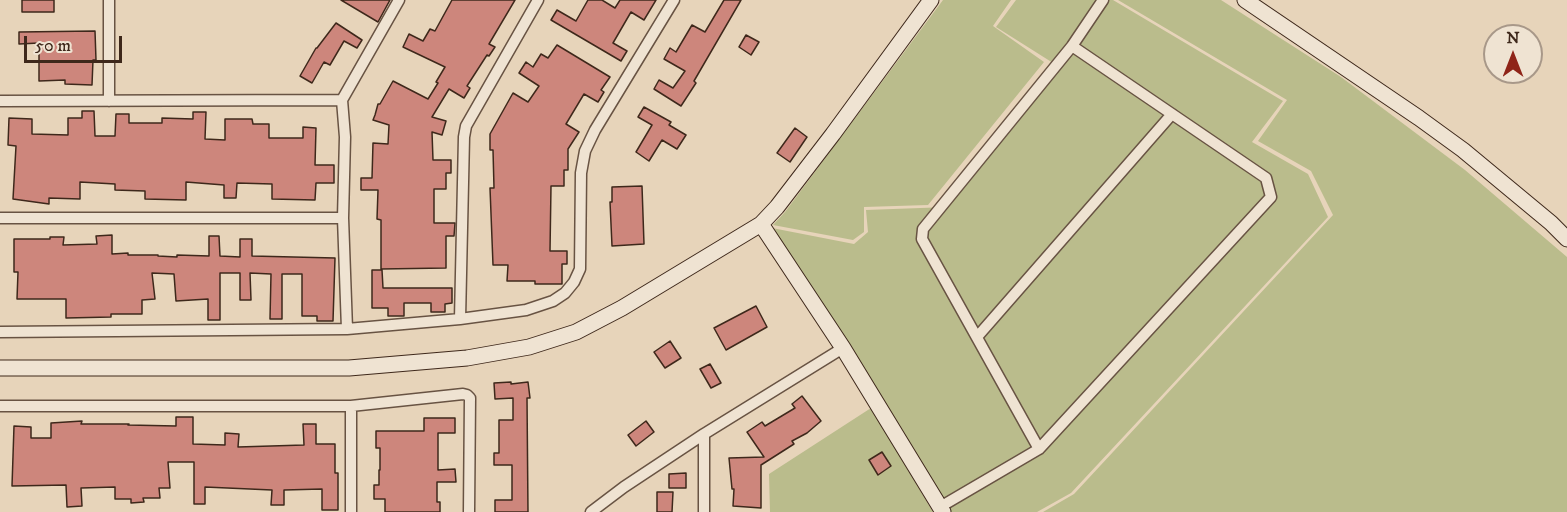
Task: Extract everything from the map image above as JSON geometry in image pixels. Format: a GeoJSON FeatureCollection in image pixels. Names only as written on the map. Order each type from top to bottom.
{"type":"FeatureCollection","features":[{"type":"Feature","properties":{"kind":"street"},"geometry":{"type":"LineString","coordinates":[[109,0],[110,101]]}},
{"type":"Feature","properties":{"kind":"street"},"geometry":{"type":"LineString","coordinates":[[347,329],[344,218],[345,137],[342,100],[399,0]]}},
{"type":"Feature","properties":{"kind":"street"},"geometry":{"type":"LineString","coordinates":[[460,319],[466,126],[538,0]]}},
{"type":"Feature","properties":{"kind":"street"},"geometry":{"type":"LineString","coordinates":[[0,332],[347,329],[460,319],[526,310],[553,301],[565,293],[574,282],[580,269],[580,173],[585,150],[672,0]]}},
{"type":"Feature","properties":{"kind":"street"},"geometry":{"type":"LineString","coordinates":[[1039,449],[922,239],[923,229],[1072,46],[1102,0]]}},
{"type":"Feature","properties":{"kind":"street"},"geometry":{"type":"LineString","coordinates":[[1245,0],[1463,150],[1567,239]]}},
{"type":"Feature","properties":{"kind":"street"},"geometry":{"type":"LineString","coordinates":[[0,368],[349,368],[467,358],[529,347],[576,332],[622,308],[760,224],[777,207],[826,143],[925,2]]}},
{"type":"Feature","properties":{"kind":"street"},"geometry":{"type":"LineString","coordinates":[[760,224],[843,348],[941,510],[1039,449],[1271,198],[1266,178],[1072,46]]}},
{"type":"Feature","properties":{"kind":"street"},"geometry":{"type":"LineString","coordinates":[[0,101],[342,100]]}},
{"type":"Feature","properties":{"kind":"street"},"geometry":{"type":"LineString","coordinates":[[977,337],[1172,114]]}},
{"type":"Feature","properties":{"kind":"street"},"geometry":{"type":"LineString","coordinates":[[0,218],[344,218]]}},
{"type":"Feature","properties":{"kind":"street"},"geometry":{"type":"LineString","coordinates":[[591,512],[624,487],[705,434],[843,348]]}},
{"type":"Feature","properties":{"kind":"street"},"geometry":{"type":"LineString","coordinates":[[0,406],[351,406],[463,394],[470,398],[469,512]]}},
{"type":"Feature","properties":{"kind":"street"},"geometry":{"type":"LineString","coordinates":[[351,406],[351,512]]}},
{"type":"Feature","properties":{"kind":"street"},"geometry":{"type":"LineString","coordinates":[[704,512],[705,434]]}},
{"type":"Feature","properties":{"kind":"green space"},"geometry":{"type":"Polygon","coordinates":[[[943,0],[1011,0],[993,26],[1044,62],[928,205],[864,207],[864,232],[853,240],[773,225],[785,212],[943,0]]]}},
{"type":"Feature","properties":{"kind":"green space"},"geometry":{"type":"Polygon","coordinates":[[[1016,0],[1113,0],[1283,101],[1252,142],[1308,174],[1328,217],[1071,493],[1037,512],[950,512],[772,228],[854,244],[868,232],[866,210],[948,207],[1061,68],[996,27],[1016,0]]]}},
{"type":"Feature","properties":{"kind":"green space"},"geometry":{"type":"Polygon","coordinates":[[[1118,0],[1221,0],[1341,77],[1465,170],[1567,257],[1567,512],[1043,512],[1074,494],[1333,215],[1311,171],[1258,141],[1287,100],[1118,0]]]}},
{"type":"Feature","properties":{"kind":"green space"},"geometry":{"type":"Polygon","coordinates":[[[871,408],[933,512],[770,512],[769,474],[871,408]]]}},
{"type":"Feature","properties":{"kind":"building"},"geometry":{"type":"Polygon","coordinates":[[[22,0],[54,0],[54,12],[22,12],[22,0]]]}},
{"type":"Feature","properties":{"kind":"building"},"geometry":{"type":"Polygon","coordinates":[[[341,0],[390,0],[378,22],[341,0]]]}},
{"type":"Feature","properties":{"kind":"building"},"geometry":{"type":"Polygon","coordinates":[[[452,0],[515,0],[489,44],[495,47],[489,56],[487,55],[467,86],[470,88],[464,98],[449,89],[432,117],[446,121],[442,135],[432,132],[433,160],[451,160],[451,173],[446,173],[446,189],[434,189],[434,223],[455,223],[454,236],[446,236],[446,268],[381,269],[381,220],[377,219],[378,190],[361,190],[361,178],[372,178],[373,143],[388,144],[389,125],[373,120],[378,104],[393,81],[428,99],[445,67],[403,47],[409,34],[423,41],[430,29],[435,31],[452,0]]]}},
{"type":"Feature","properties":{"kind":"building"},"geometry":{"type":"Polygon","coordinates":[[[588,0],[602,0],[615,8],[620,0],[656,0],[644,20],[631,12],[613,43],[627,51],[621,61],[551,20],[557,10],[576,21],[588,0]]]}},
{"type":"Feature","properties":{"kind":"building"},"geometry":{"type":"Polygon","coordinates":[[[724,0],[741,0],[681,106],[654,89],[659,80],[673,88],[685,71],[664,59],[670,48],[676,52],[692,25],[705,32],[724,0]]]}},
{"type":"Feature","properties":{"kind":"building"},"geometry":{"type":"Polygon","coordinates":[[[336,23],[362,40],[357,48],[344,41],[330,65],[324,62],[312,83],[300,76],[316,48],[336,23]]]}},
{"type":"Feature","properties":{"kind":"building"},"geometry":{"type":"Polygon","coordinates":[[[95,31],[96,60],[93,60],[92,85],[65,84],[65,80],[39,81],[39,43],[19,44],[19,32],[95,31]]]}},
{"type":"Feature","properties":{"kind":"building"},"geometry":{"type":"Polygon","coordinates":[[[746,35],[759,42],[751,55],[739,47],[746,35]]]}},
{"type":"Feature","properties":{"kind":"building"},"geometry":{"type":"Polygon","coordinates":[[[557,45],[610,77],[601,90],[604,92],[598,102],[584,94],[566,124],[579,132],[568,149],[568,170],[564,170],[564,186],[551,186],[550,251],[567,251],[567,264],[562,264],[562,284],[507,281],[508,265],[493,265],[490,188],[494,188],[493,150],[490,150],[490,134],[513,93],[528,102],[539,86],[519,73],[526,62],[533,67],[541,54],[548,58],[557,45]]]}},
{"type":"Feature","properties":{"kind":"building"},"geometry":{"type":"Polygon","coordinates":[[[644,107],[671,122],[669,125],[686,135],[677,149],[662,140],[649,161],[636,152],[652,125],[638,117],[644,107]]]}},
{"type":"Feature","properties":{"kind":"building"},"geometry":{"type":"Polygon","coordinates":[[[82,111],[94,111],[95,136],[115,136],[116,114],[129,114],[129,123],[162,123],[162,118],[193,119],[193,112],[206,112],[205,139],[225,140],[225,119],[252,119],[253,124],[269,124],[269,138],[303,138],[303,127],[316,128],[315,165],[334,165],[334,183],[316,183],[315,200],[272,199],[272,184],[237,183],[236,198],[224,198],[224,185],[186,182],[186,200],[145,199],[145,191],[115,190],[115,184],[80,182],[80,199],[49,198],[49,204],[13,199],[16,146],[8,145],[9,118],[32,119],[32,134],[68,135],[68,118],[82,118],[82,111]]]}},
{"type":"Feature","properties":{"kind":"building"},"geometry":{"type":"Polygon","coordinates":[[[795,128],[807,137],[790,162],[777,153],[795,128]]]}},
{"type":"Feature","properties":{"kind":"building"},"geometry":{"type":"Polygon","coordinates":[[[642,186],[644,244],[612,246],[610,202],[612,202],[612,187],[642,186]]]}},
{"type":"Feature","properties":{"kind":"building"},"geometry":{"type":"Polygon","coordinates":[[[112,235],[112,254],[209,256],[209,236],[219,236],[220,256],[240,257],[240,239],[252,239],[252,256],[335,258],[333,321],[317,321],[317,316],[302,316],[302,274],[282,274],[282,319],[270,319],[271,274],[250,273],[251,300],[240,300],[240,273],[220,273],[220,320],[208,320],[208,299],[176,301],[174,274],[152,273],[155,299],[142,300],[142,314],[66,318],[66,299],[17,299],[18,272],[14,272],[14,239],[64,237],[63,245],[97,244],[96,236],[112,235]]]}},
{"type":"Feature","properties":{"kind":"building"},"geometry":{"type":"Polygon","coordinates":[[[372,270],[382,270],[383,288],[452,288],[452,303],[445,304],[445,312],[431,312],[431,303],[404,303],[404,316],[388,316],[388,308],[372,308],[372,270]]]}},
{"type":"Feature","properties":{"kind":"building"},"geometry":{"type":"Polygon","coordinates":[[[756,306],[767,327],[726,350],[714,328],[756,306]]]}},
{"type":"Feature","properties":{"kind":"building"},"geometry":{"type":"Polygon","coordinates":[[[670,341],[681,358],[665,368],[654,352],[670,341]]]}},
{"type":"Feature","properties":{"kind":"building"},"geometry":{"type":"Polygon","coordinates":[[[710,364],[721,383],[711,388],[700,369],[710,364]]]}},
{"type":"Feature","properties":{"kind":"building"},"geometry":{"type":"Polygon","coordinates":[[[511,382],[511,384],[528,382],[530,398],[527,398],[528,512],[495,512],[495,500],[512,500],[512,465],[494,465],[494,453],[499,453],[499,420],[513,420],[513,398],[495,399],[494,383],[511,382]]]}},
{"type":"Feature","properties":{"kind":"building"},"geometry":{"type":"Polygon","coordinates":[[[802,396],[821,421],[807,433],[792,441],[794,444],[761,465],[761,508],[733,506],[734,489],[732,489],[729,458],[764,457],[747,432],[762,422],[765,426],[795,408],[792,404],[802,396]]]}},
{"type":"Feature","properties":{"kind":"building"},"geometry":{"type":"Polygon","coordinates":[[[176,417],[193,417],[193,444],[225,445],[225,433],[239,434],[238,447],[304,445],[303,424],[316,424],[316,444],[335,444],[338,510],[322,510],[322,489],[284,490],[284,505],[271,505],[272,490],[205,487],[205,504],[194,504],[194,462],[168,462],[170,488],[159,488],[160,498],[143,498],[144,502],[131,503],[131,499],[115,499],[115,487],[81,488],[82,506],[67,507],[66,485],[12,486],[14,426],[31,427],[31,438],[51,438],[51,423],[82,421],[81,424],[176,426],[176,417]]]}},
{"type":"Feature","properties":{"kind":"building"},"geometry":{"type":"Polygon","coordinates":[[[424,418],[455,418],[455,433],[438,433],[438,470],[455,469],[456,482],[437,482],[437,502],[440,502],[440,512],[385,512],[385,499],[374,499],[374,485],[379,485],[380,470],[380,448],[376,448],[376,431],[424,431],[424,418]]]}},
{"type":"Feature","properties":{"kind":"building"},"geometry":{"type":"Polygon","coordinates":[[[646,421],[654,432],[636,446],[628,435],[646,421]]]}},
{"type":"Feature","properties":{"kind":"building"},"geometry":{"type":"Polygon","coordinates":[[[882,452],[891,466],[878,475],[869,460],[882,452]]]}},
{"type":"Feature","properties":{"kind":"building"},"geometry":{"type":"Polygon","coordinates":[[[686,473],[686,488],[669,488],[669,474],[686,473]]]}},
{"type":"Feature","properties":{"kind":"building"},"geometry":{"type":"Polygon","coordinates":[[[657,492],[673,492],[672,512],[657,512],[657,492]]]}}]}
